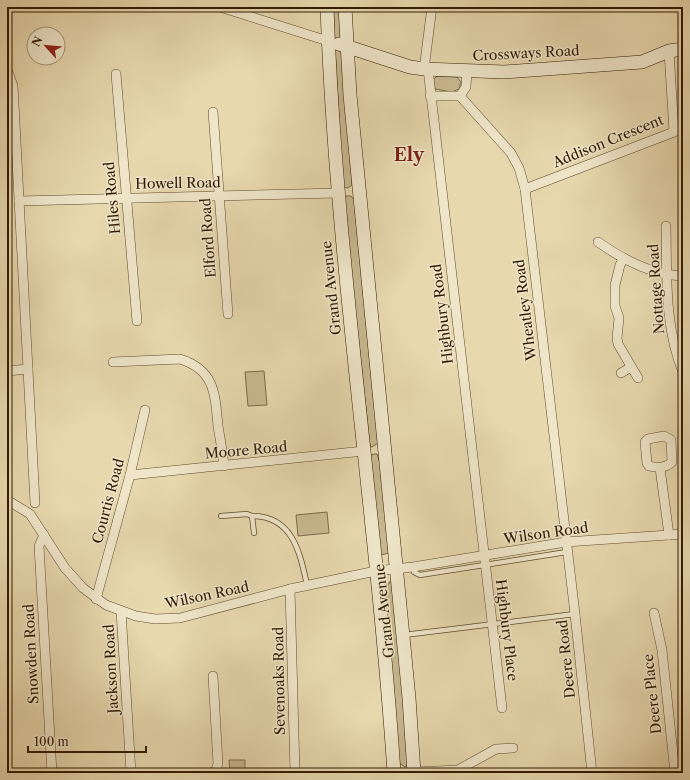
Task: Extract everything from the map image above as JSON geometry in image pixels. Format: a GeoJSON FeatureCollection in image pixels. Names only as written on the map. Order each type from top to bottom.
{"type":"FeatureCollection","features":[{"type":"Feature","properties":{"kind":"street"},"geometry":{"type":"LineString","coordinates":[[220,7],[346,47]]}},
{"type":"Feature","properties":{"kind":"street","name":"Grand Avenue"},"geometry":{"type":"LineString","coordinates":[[326,7],[338,193],[376,571],[394,773],[414,772],[403,635],[346,47],[345,7]]}},
{"type":"Feature","properties":{"kind":"street","name":"Highbury Road"},"geometry":{"type":"LineString","coordinates":[[432,7],[426,69],[485,560]]}},
{"type":"Feature","properties":{"kind":"street","name":"Crossways Road"},"geometry":{"type":"LineString","coordinates":[[346,47],[426,69],[467,72],[504,72],[642,62],[669,51],[683,48]]}},
{"type":"Feature","properties":{"kind":"street","name":"Addison Crescent"},"geometry":{"type":"LineString","coordinates":[[525,189],[674,132],[669,51]]}},
{"type":"Feature","properties":{"kind":"street"},"geometry":{"type":"LineString","coordinates":[[7,68],[12,86],[35,503]]}},
{"type":"Feature","properties":{"kind":"street"},"geometry":{"type":"LineString","coordinates":[[430,96],[460,96],[466,88],[467,72]]}},
{"type":"Feature","properties":{"kind":"street","name":"Hiles Road"},"geometry":{"type":"LineString","coordinates":[[116,74],[137,321]]}},
{"type":"Feature","properties":{"kind":"street","name":"Wheatley Road"},"geometry":{"type":"LineString","coordinates":[[460,96],[511,153],[519,168],[525,189],[566,542]]}},
{"type":"Feature","properties":{"kind":"street","name":"Elford Road"},"geometry":{"type":"LineString","coordinates":[[213,112],[228,314]]}},
{"type":"Feature","properties":{"kind":"street"},"geometry":{"type":"LineString","coordinates":[[338,193],[360,190]]}},
{"type":"Feature","properties":{"kind":"street","name":"Howell Road"},"geometry":{"type":"LineString","coordinates":[[19,201],[338,193]]}},
{"type":"Feature","properties":{"kind":"street","name":"Nottage Road"},"geometry":{"type":"LineString","coordinates":[[666,226],[667,295],[674,348],[683,372]]}},
{"type":"Feature","properties":{"kind":"street"},"geometry":{"type":"LineString","coordinates":[[598,242],[624,258],[667,274],[683,276]]}},
{"type":"Feature","properties":{"kind":"street"},"geometry":{"type":"LineString","coordinates":[[624,258],[620,265],[615,285],[615,306],[619,318],[617,338],[638,378]]}},
{"type":"Feature","properties":{"kind":"street"},"geometry":{"type":"LineString","coordinates":[[114,362],[180,359],[198,367],[211,383],[216,397],[224,466]]}},
{"type":"Feature","properties":{"kind":"street"},"geometry":{"type":"LineString","coordinates":[[621,373],[631,367]]}},
{"type":"Feature","properties":{"kind":"street"},"geometry":{"type":"LineString","coordinates":[[7,371],[28,369]]}},
{"type":"Feature","properties":{"kind":"street","name":"Courtis Road"},"geometry":{"type":"LineString","coordinates":[[96,599],[130,475],[144,410]]}},
{"type":"Feature","properties":{"kind":"street"},"geometry":{"type":"LineString","coordinates":[[364,451],[384,448]]}},
{"type":"Feature","properties":{"kind":"street","name":"Moore Road"},"geometry":{"type":"LineString","coordinates":[[130,475],[364,451]]}},
{"type":"Feature","properties":{"kind":"street"},"geometry":{"type":"LineString","coordinates":[[660,468],[668,535]]}},
{"type":"Feature","properties":{"kind":"street","name":"Wilson Road"},"geometry":{"type":"LineString","coordinates":[[7,500],[30,514],[72,578],[96,599],[121,611],[136,616],[154,619],[180,618],[290,589],[376,571],[485,560],[566,542],[683,534]]}},
{"type":"Feature","properties":{"kind":"street","name":"Snowden Road"},"geometry":{"type":"LineString","coordinates":[[44,536],[39,546],[52,773]]}},
{"type":"Feature","properties":{"kind":"street","name":"Deere Road"},"geometry":{"type":"LineString","coordinates":[[566,542],[592,773]]}},
{"type":"Feature","properties":{"kind":"street","name":"Highbury Place"},"geometry":{"type":"LineString","coordinates":[[485,560],[494,624],[502,708]]}},
{"type":"Feature","properties":{"kind":"street","name":"Sevenoaks Road"},"geometry":{"type":"LineString","coordinates":[[290,589],[295,773]]}},
{"type":"Feature","properties":{"kind":"street","name":"Jackson Road"},"geometry":{"type":"LineString","coordinates":[[121,611],[131,773]]}},
{"type":"Feature","properties":{"kind":"street","name":"Deere Place"},"geometry":{"type":"LineString","coordinates":[[654,613],[662,650],[675,773]]}},
{"type":"Feature","properties":{"kind":"street"},"geometry":{"type":"LineString","coordinates":[[212,773],[216,770],[218,764],[213,676]]}},
{"type":"Feature","properties":{"kind":"street"},"geometry":{"type":"LineString","coordinates":[[204,695],[214,695]]}},
{"type":"Feature","properties":{"kind":"street"},"geometry":{"type":"LineString","coordinates":[[414,772],[458,770],[496,749],[513,748]]}},
{"type":"Feature","properties":{"kind":"lane"},"geometry":{"type":"LineString","coordinates":[[221,516],[246,514],[261,516],[286,529],[294,540],[301,558],[307,585]]}},
{"type":"Feature","properties":{"kind":"lane"},"geometry":{"type":"LineString","coordinates":[[252,516],[254,533]]}},
{"type":"Feature","properties":{"kind":"lane","name":"Wilson Road"},"geometry":{"type":"LineString","coordinates":[[485,560],[566,552]]}},
{"type":"Feature","properties":{"kind":"lane"},"geometry":{"type":"LineString","coordinates":[[403,635],[575,614]]}},
{"type":"Feature","properties":{"kind":"shaded area"},"geometry":{"type":"Polygon","coordinates":[[[330,7],[342,7],[342,35],[340,39],[335,40],[330,7]]]}},
{"type":"Feature","properties":{"kind":"shaded area"},"geometry":{"type":"Polygon","coordinates":[[[337,49],[342,51],[352,185],[348,188],[343,187],[335,50],[337,49]]]}},
{"type":"Feature","properties":{"kind":"shaded area"},"geometry":{"type":"Polygon","coordinates":[[[437,76],[457,77],[461,82],[459,89],[452,92],[435,89],[433,80],[437,76]]]}},
{"type":"Feature","properties":{"kind":"shaded area"},"geometry":{"type":"Polygon","coordinates":[[[346,196],[351,196],[354,200],[378,443],[372,447],[370,446],[343,199],[346,196]]]}},
{"type":"Feature","properties":{"kind":"shaded area"},"geometry":{"type":"Polygon","coordinates":[[[264,371],[267,405],[248,406],[245,372],[264,371]]]}},
{"type":"Feature","properties":{"kind":"shaded area"},"geometry":{"type":"Polygon","coordinates":[[[377,454],[381,466],[389,553],[377,556],[369,456],[377,454]]]}},
{"type":"Feature","properties":{"kind":"shaded area"},"geometry":{"type":"Polygon","coordinates":[[[327,512],[329,533],[298,536],[296,515],[327,512]]]}},
{"type":"Feature","properties":{"kind":"shaded area"},"geometry":{"type":"Polygon","coordinates":[[[389,582],[393,582],[409,765],[405,767],[399,763],[381,586],[389,584],[389,582]]]}},
{"type":"Feature","properties":{"kind":"shaded area"},"geometry":{"type":"Polygon","coordinates":[[[229,760],[245,760],[245,773],[230,773],[229,760]]]}},
{"type":"Feature","properties":{"kind":"district","name":"Ely"},"geometry":{"type":"Point","coordinates":[409,155]}}]}
